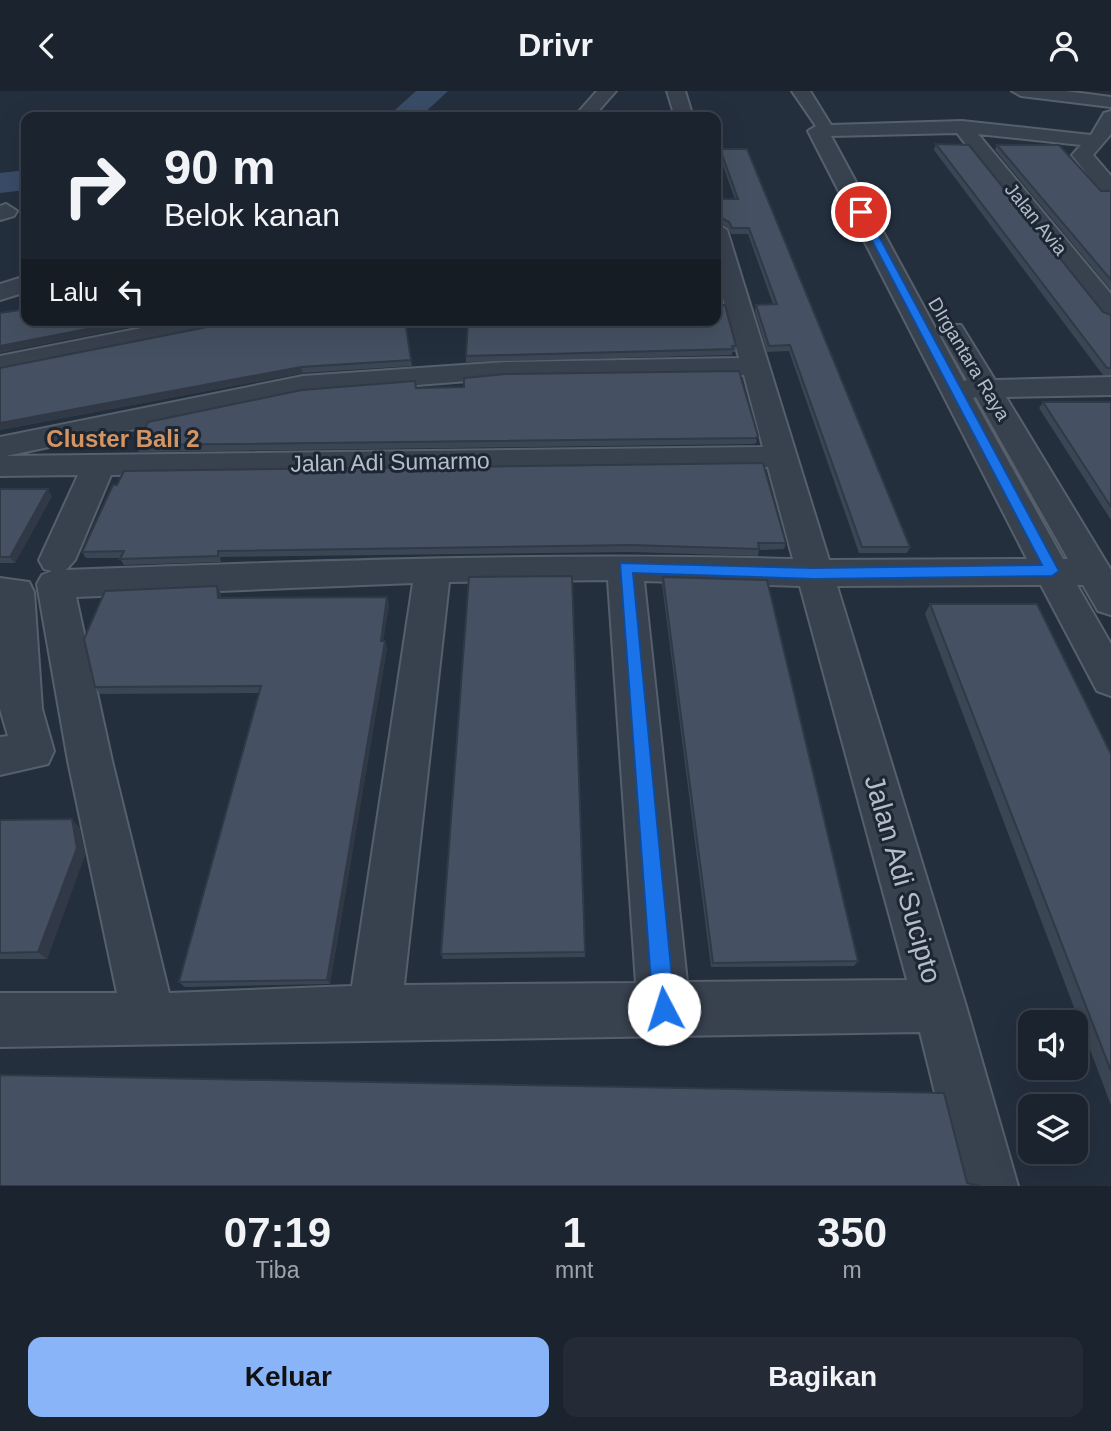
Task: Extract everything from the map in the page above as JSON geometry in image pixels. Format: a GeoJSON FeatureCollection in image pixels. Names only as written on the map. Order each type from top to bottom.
{"type":"FeatureCollection","features":[{"type":"Feature","properties":{"kind":"street"},"geometry":{"type":"LineString","coordinates":[[588,112],[607,91]]}},
{"type":"Feature","properties":{"kind":"street"},"geometry":{"type":"LineString","coordinates":[[676,91],[682,112]]}},
{"type":"Feature","properties":{"kind":"street","name":"DIrgantara Raya"},"geometry":{"type":"LineString","coordinates":[[801,91],[826,128],[971,389],[1102,587]]}},
{"type":"Feature","properties":{"kind":"street"},"geometry":{"type":"LineString","coordinates":[[1021,91],[1111,102]]}},
{"type":"Feature","properties":{"kind":"street"},"geometry":{"type":"LineString","coordinates":[[1107,182],[1082,155],[1097,141],[1111,117]]}},
{"type":"Feature","properties":{"kind":"street"},"geometry":{"type":"LineString","coordinates":[[826,128],[961,127],[1097,141]]}},
{"type":"Feature","properties":{"kind":"street","name":"Jalan Avia"},"geometry":{"type":"LineString","coordinates":[[961,127],[1111,311]]}},
{"type":"Feature","properties":{"kind":"street","name":"Jalan Adi Sucipto"},"geometry":{"type":"LineString","coordinates":[[721,269],[724,293],[754,366],[940,1006],[988,1186]]}},
{"type":"Feature","properties":{"kind":"street"},"geometry":{"type":"LineString","coordinates":[[0,292],[21,286]]}},
{"type":"Feature","properties":{"kind":"street"},"geometry":{"type":"LineString","coordinates":[[0,364],[194,326]]}},
{"type":"Feature","properties":{"kind":"street"},"geometry":{"type":"LineString","coordinates":[[0,447],[303,386],[506,370],[754,366]]}},
{"type":"Feature","properties":{"kind":"street"},"geometry":{"type":"LineString","coordinates":[[971,389],[1111,386]]}},
{"type":"Feature","properties":{"kind":"street","name":"DIrgantara Raya"},"geometry":{"type":"LineString","coordinates":[[971,389],[1052,571],[1111,680]]}},
{"type":"Feature","properties":{"kind":"street","name":"Jalan Adi Sumarmo"},"geometry":{"type":"LineString","coordinates":[[0,466],[780,457]]}},
{"type":"Feature","properties":{"kind":"street"},"geometry":{"type":"LineString","coordinates":[[57,560],[99,465]]}},
{"type":"Feature","properties":{"kind":"street"},"geometry":{"type":"LineString","coordinates":[[149,1020],[90,761],[55,584],[433,569],[625,567],[814,573],[1052,571],[1102,587]]}},
{"type":"Feature","properties":{"kind":"street"},"geometry":{"type":"LineString","coordinates":[[625,567],[664,1009]]}},
{"type":"Feature","properties":{"kind":"street"},"geometry":{"type":"LineString","coordinates":[[375,1012],[433,569]]}},
{"type":"Feature","properties":{"kind":"street"},"geometry":{"type":"LineString","coordinates":[[0,593],[16,592],[21,709],[33,751],[0,756]]}},
{"type":"Feature","properties":{"kind":"street"},"geometry":{"type":"LineString","coordinates":[[0,1020],[149,1020],[375,1012],[940,1006]]}},
{"type":"Feature","properties":{"kind":"building"},"geometry":{"type":"Polygon","coordinates":[[[936,144],[969,145],[1103,312],[1111,315],[1111,368],[1107,368],[936,144]]]}},
{"type":"Feature","properties":{"kind":"building"},"geometry":{"type":"Polygon","coordinates":[[[997,145],[1059,145],[1101,191],[1111,191],[1111,280],[997,145]]]}},
{"type":"Feature","properties":{"kind":"building"},"geometry":{"type":"Polygon","coordinates":[[[721,149],[747,149],[910,547],[862,547],[790,345],[769,346],[756,305],[777,304],[749,228],[732,228],[729,222],[721,218],[721,199],[738,199],[721,149]]]}},
{"type":"Feature","properties":{"kind":"building"},"geometry":{"type":"Polygon","coordinates":[[[721,305],[725,305],[736,346],[732,346],[733,349],[466,356],[468,326],[721,326],[721,305]]]}},
{"type":"Feature","properties":{"kind":"building"},"geometry":{"type":"Polygon","coordinates":[[[21,310],[21,326],[102,326],[0,346],[0,313],[21,310]]]}},
{"type":"Feature","properties":{"kind":"building"},"geometry":{"type":"Polygon","coordinates":[[[212,326],[406,326],[411,360],[301,367],[0,423],[0,368],[212,326]]]}},
{"type":"Feature","properties":{"kind":"building"},"geometry":{"type":"Polygon","coordinates":[[[739,371],[758,436],[756,438],[136,445],[148,422],[302,390],[415,381],[416,388],[464,387],[464,378],[506,374],[739,371]]]}},
{"type":"Feature","properties":{"kind":"building"},"geometry":{"type":"Polygon","coordinates":[[[1043,402],[1111,402],[1111,507],[1043,402]]]}},
{"type":"Feature","properties":{"kind":"building"},"geometry":{"type":"Polygon","coordinates":[[[763,463],[786,543],[758,543],[759,549],[631,545],[218,551],[218,556],[120,559],[124,551],[82,552],[113,485],[117,485],[124,471],[763,463]]]}},
{"type":"Feature","properties":{"kind":"building"},"geometry":{"type":"Polygon","coordinates":[[[0,489],[48,489],[10,557],[0,557],[0,489]]]}},
{"type":"Feature","properties":{"kind":"building"},"geometry":{"type":"Polygon","coordinates":[[[572,576],[585,952],[441,954],[469,577],[572,576]]]}},
{"type":"Feature","properties":{"kind":"building"},"geometry":{"type":"Polygon","coordinates":[[[663,577],[767,580],[858,961],[713,963],[663,577]]]}},
{"type":"Feature","properties":{"kind":"building"},"geometry":{"type":"Polygon","coordinates":[[[217,586],[218,598],[387,597],[381,641],[385,641],[327,980],[179,982],[261,686],[95,687],[84,639],[105,591],[217,586]]]}},
{"type":"Feature","properties":{"kind":"building"},"geometry":{"type":"Polygon","coordinates":[[[930,604],[1037,604],[1111,754],[1111,1071],[930,604]]]}},
{"type":"Feature","properties":{"kind":"building"},"geometry":{"type":"Polygon","coordinates":[[[72,819],[77,848],[38,952],[0,953],[0,820],[72,819]]]}},
{"type":"Feature","properties":{"kind":"building"},"geometry":{"type":"Polygon","coordinates":[[[0,1075],[944,1093],[967,1183],[980,1186],[0,1186],[0,1075]]]}},
{"type":"Feature","properties":{"kind":"waterway"},"geometry":{"type":"LineString","coordinates":[[408,112],[434,91]]}},
{"type":"Feature","properties":{"kind":"waterway"},"geometry":{"type":"LineString","coordinates":[[0,183],[21,181]]}},
{"type":"Feature","properties":{"kind":"district","name":"Cluster Bali 2"},"geometry":{"type":"Point","coordinates":[123,438]}},
{"type":"Feature","properties":{"kind":"route"},"geometry":{"type":"LineString","coordinates":[[664,1009],[625,567],[814,573],[1052,571],[861,212]]}}]}
